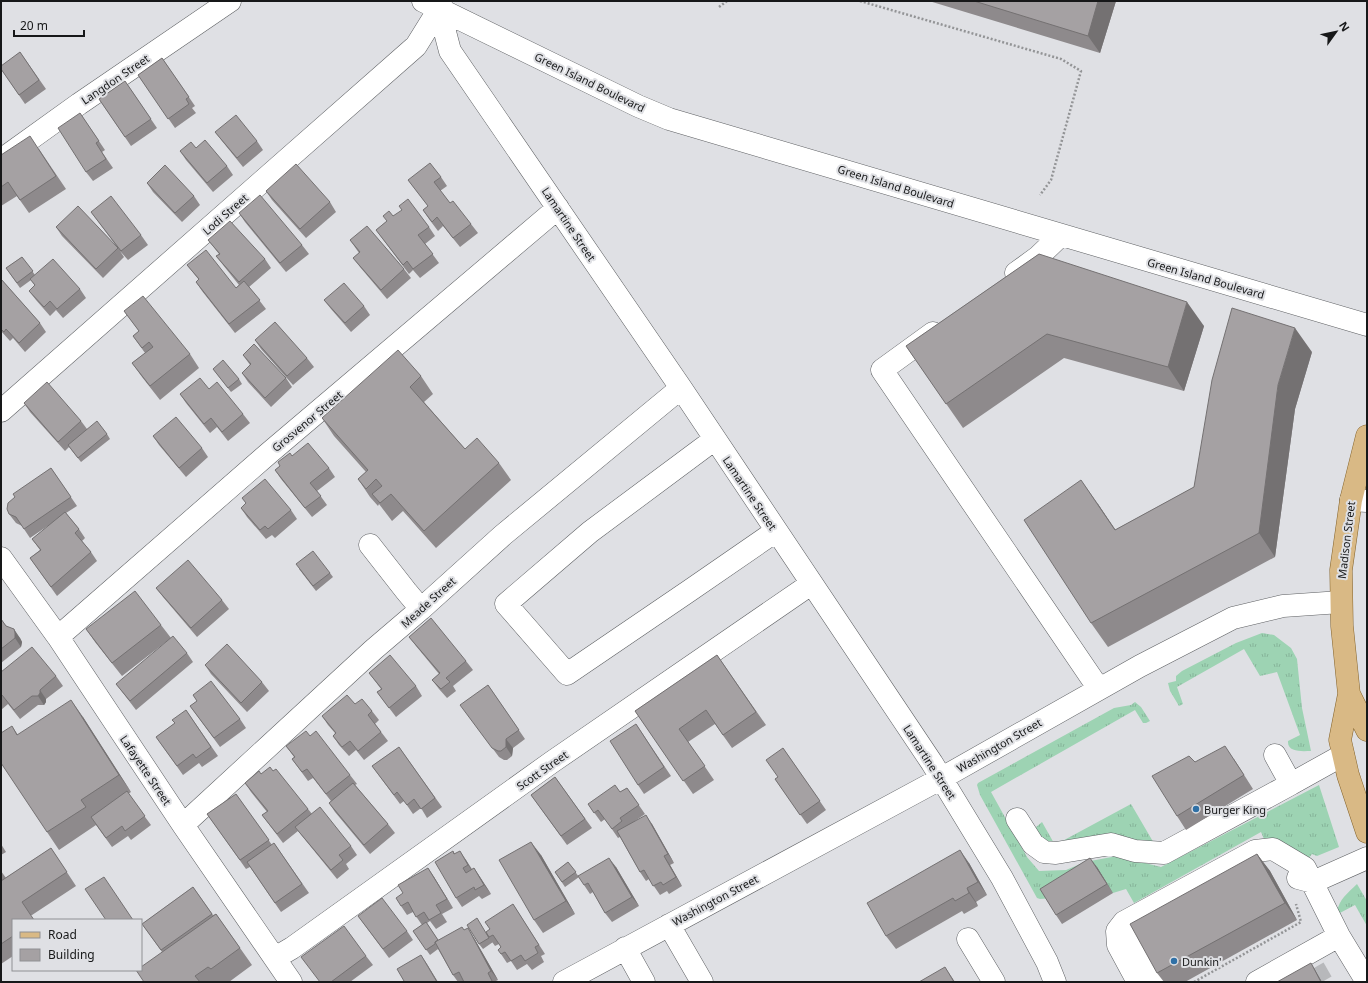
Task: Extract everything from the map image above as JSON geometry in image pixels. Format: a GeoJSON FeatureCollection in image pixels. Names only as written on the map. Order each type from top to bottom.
{"type":"FeatureCollection","features":[{"type":"Feature","properties":{"kind":"main road","name":"Madison Street"},"geometry":{"type":"LineString","coordinates":[[1367,436],[1359,500],[1341,570],[1341,602],[1349,694],[1340,740],[1348,775],[1367,832]]}},
{"type":"Feature","properties":{"kind":"main road","name":"Madison Street"},"geometry":{"type":"LineString","coordinates":[[1349,694],[1367,730]]}},
{"type":"Feature","properties":{"kind":"street","name":"Langdon Street"},"geometry":{"type":"LineString","coordinates":[[1,160],[85,99],[230,1]]}},
{"type":"Feature","properties":{"kind":"street","name":"Lamartine Street"},"geometry":{"type":"LineString","coordinates":[[434,4],[450,51],[681,388],[942,778],[1002,878],[1047,962],[1051,980]]}},
{"type":"Feature","properties":{"kind":"street","name":"Green Island Boulevard"},"geometry":{"type":"LineString","coordinates":[[434,4],[638,106],[669,119],[1367,325]]}},
{"type":"Feature","properties":{"kind":"street","name":"Lodi Street"},"geometry":{"type":"LineString","coordinates":[[1,411],[416,46],[434,4]]}},
{"type":"Feature","properties":{"kind":"street","name":"Grosvenor Street"},"geometry":{"type":"LineString","coordinates":[[58,638],[275,448],[558,208]]}},
{"type":"Feature","properties":{"kind":"street"},"geometry":{"type":"LineString","coordinates":[[1001,284],[1038,257],[1061,235]]}},
{"type":"Feature","properties":{"kind":"street"},"geometry":{"type":"LineString","coordinates":[[951,320],[882,370],[1099,689]]}},
{"type":"Feature","properties":{"kind":"street","name":"Meade Street"},"geometry":{"type":"LineString","coordinates":[[183,825],[373,650],[503,535],[681,388]]}},
{"type":"Feature","properties":{"kind":"street"},"geometry":{"type":"LineString","coordinates":[[715,439],[590,532],[506,604],[567,674],[776,531]]}},
{"type":"Feature","properties":{"kind":"street"},"geometry":{"type":"LineString","coordinates":[[370,544],[421,609]]}},
{"type":"Feature","properties":{"kind":"street","name":"Lafayette Street"},"geometry":{"type":"LineString","coordinates":[[1,558],[58,638],[183,825],[291,982]]}},
{"type":"Feature","properties":{"kind":"street","name":"Scott Street"},"geometry":{"type":"LineString","coordinates":[[275,958],[292,948],[552,762],[812,584]]}},
{"type":"Feature","properties":{"kind":"street","name":"Washington Street"},"geometry":{"type":"LineString","coordinates":[[564,982],[588,976],[626,948],[942,778],[1099,689],[1234,618],[1284,606],[1341,602]]}},
{"type":"Feature","properties":{"kind":"street"},"geometry":{"type":"LineString","coordinates":[[1275,755],[1291,784]]}},
{"type":"Feature","properties":{"kind":"street"},"geometry":{"type":"LineString","coordinates":[[1018,819],[1033,844],[1044,852],[1056,853],[1111,844],[1135,851],[1164,853],[1343,755]]}},
{"type":"Feature","properties":{"kind":"street"},"geometry":{"type":"LineString","coordinates":[[1138,982],[1118,945],[1117,931],[1124,922],[1255,851],[1274,849],[1305,868],[1339,936],[1367,982]]}},
{"type":"Feature","properties":{"kind":"street"},"geometry":{"type":"LineString","coordinates":[[1154,982],[1135,950],[1132,937],[1136,930],[1260,862],[1268,861],[1276,863],[1297,877],[1313,882],[1367,858]]}},
{"type":"Feature","properties":{"kind":"street"},"geometry":{"type":"LineString","coordinates":[[669,925],[702,982]]}},
{"type":"Feature","properties":{"kind":"street"},"geometry":{"type":"LineString","coordinates":[[1261,981],[1288,974],[1311,961],[1339,936]]}},
{"type":"Feature","properties":{"kind":"street"},"geometry":{"type":"LineString","coordinates":[[968,939],[994,982]]}},
{"type":"Feature","properties":{"kind":"street"},"geometry":{"type":"LineString","coordinates":[[626,948],[644,982]]}},
{"type":"Feature","properties":{"kind":"path"},"geometry":{"type":"LineString","coordinates":[[719,7],[727,1]]}},
{"type":"Feature","properties":{"kind":"path"},"geometry":{"type":"LineString","coordinates":[[860,1],[1061,59],[1081,70],[1051,180],[1040,195]]}},
{"type":"Feature","properties":{"kind":"path"},"geometry":{"type":"LineString","coordinates":[[1194,982],[1302,922],[1295,900]]}},
{"type":"Feature","properties":{"kind":"green space"},"geometry":{"type":"Polygon","coordinates":[[[1262,633],[1274,635],[1291,648],[1297,659],[1302,708],[1311,751],[1296,750],[1290,748],[1288,745],[1288,741],[1300,735],[1277,672],[1260,676],[1244,649],[1177,687],[1183,704],[1179,706],[1170,691],[1168,683],[1176,681],[1176,676],[1182,671],[1236,643],[1262,633]]]}},
{"type":"Feature","properties":{"kind":"green space"},"geometry":{"type":"Polygon","coordinates":[[[1135,702],[1141,707],[1150,721],[1143,723],[1135,710],[991,792],[1027,857],[1039,871],[1066,870],[1085,862],[1117,856],[1161,867],[1319,785],[1339,847],[1317,856],[1312,854],[1308,859],[1264,839],[1261,832],[1134,903],[1126,889],[1113,893],[1037,898],[980,795],[977,785],[978,783],[1114,708],[1131,705],[1135,702]]]}},
{"type":"Feature","properties":{"kind":"green space"},"geometry":{"type":"Polygon","coordinates":[[[1131,804],[1155,845],[1115,838],[1075,847],[1050,848],[1044,845],[1037,836],[1035,828],[1042,822],[1055,845],[1131,804]]]}},
{"type":"Feature","properties":{"kind":"green space"},"geometry":{"type":"Polygon","coordinates":[[[1357,884],[1367,901],[1367,926],[1355,905],[1338,914],[1337,912],[1340,903],[1347,893],[1357,884]]]}},
{"type":"Feature","properties":{"kind":"building"},"geometry":{"type":"Polygon","coordinates":[[[974,1],[1098,1],[1088,36],[974,1]]]}},
{"type":"Feature","properties":{"kind":"building"},"geometry":{"type":"Polygon","coordinates":[[[20,52],[39,80],[19,95],[1,69],[1,66],[20,52]]]}},
{"type":"Feature","properties":{"kind":"building"},"geometry":{"type":"Polygon","coordinates":[[[162,58],[189,97],[186,99],[189,104],[168,119],[138,75],[162,58]]]}},
{"type":"Feature","properties":{"kind":"building"},"geometry":{"type":"Polygon","coordinates":[[[125,81],[151,119],[125,137],[99,99],[125,81]]]}},
{"type":"Feature","properties":{"kind":"building"},"geometry":{"type":"Polygon","coordinates":[[[80,113],[99,141],[96,143],[106,159],[86,172],[58,128],[80,113]]]}},
{"type":"Feature","properties":{"kind":"building"},"geometry":{"type":"Polygon","coordinates":[[[236,115],[257,141],[237,158],[215,132],[236,115]]]}},
{"type":"Feature","properties":{"kind":"building"},"geometry":{"type":"Polygon","coordinates":[[[30,136],[56,176],[20,200],[8,182],[1,187],[1,155],[30,136]]]}},
{"type":"Feature","properties":{"kind":"building"},"geometry":{"type":"Polygon","coordinates":[[[205,140],[227,166],[207,183],[180,151],[191,142],[196,148],[205,140]]]}},
{"type":"Feature","properties":{"kind":"building"},"geometry":{"type":"Polygon","coordinates":[[[430,163],[441,177],[434,182],[450,203],[453,201],[471,224],[453,238],[437,217],[432,222],[423,210],[428,206],[408,180],[430,163]]]}},
{"type":"Feature","properties":{"kind":"building"},"geometry":{"type":"Polygon","coordinates":[[[296,164],[330,202],[300,229],[266,191],[296,164]]]}},
{"type":"Feature","properties":{"kind":"building"},"geometry":{"type":"Polygon","coordinates":[[[165,165],[194,196],[175,213],[147,183],[165,165]]]}},
{"type":"Feature","properties":{"kind":"building"},"geometry":{"type":"Polygon","coordinates":[[[260,195],[302,245],[280,263],[239,213],[260,195]]]}},
{"type":"Feature","properties":{"kind":"building"},"geometry":{"type":"Polygon","coordinates":[[[111,196],[141,235],[121,251],[91,212],[111,196]]]}},
{"type":"Feature","properties":{"kind":"building"},"geometry":{"type":"Polygon","coordinates":[[[408,199],[429,227],[418,235],[433,254],[413,269],[407,261],[403,265],[376,230],[387,221],[383,216],[389,211],[393,216],[402,210],[399,206],[408,199]]]}},
{"type":"Feature","properties":{"kind":"building"},"geometry":{"type":"Polygon","coordinates":[[[78,206],[118,248],[96,269],[56,227],[78,206]]]}},
{"type":"Feature","properties":{"kind":"building"},"geometry":{"type":"Polygon","coordinates":[[[230,221],[265,259],[239,282],[216,256],[220,254],[208,240],[230,221]]]}},
{"type":"Feature","properties":{"kind":"building"},"geometry":{"type":"Polygon","coordinates":[[[367,226],[404,269],[381,290],[353,258],[360,252],[350,240],[367,226]]]}},
{"type":"Feature","properties":{"kind":"building"},"geometry":{"type":"Polygon","coordinates":[[[206,250],[236,288],[244,281],[260,300],[229,324],[196,282],[199,279],[187,265],[206,250]]]}},
{"type":"Feature","properties":{"kind":"building"},"geometry":{"type":"Polygon","coordinates":[[[1039,254],[1187,302],[1168,367],[1047,334],[946,404],[906,346],[1039,254]]]}},
{"type":"Feature","properties":{"kind":"building"},"geometry":{"type":"Polygon","coordinates":[[[22,257],[33,271],[17,283],[6,268],[22,257]]]}},
{"type":"Feature","properties":{"kind":"building"},"geometry":{"type":"Polygon","coordinates":[[[53,259],[80,289],[57,309],[50,301],[44,307],[29,291],[35,285],[30,279],[53,259]]]}},
{"type":"Feature","properties":{"kind":"building"},"geometry":{"type":"Polygon","coordinates":[[[1,279],[40,323],[19,343],[6,329],[4,332],[1,329],[1,279]]]}},
{"type":"Feature","properties":{"kind":"building"},"geometry":{"type":"Polygon","coordinates":[[[344,283],[364,306],[345,323],[324,300],[344,283]]]}},
{"type":"Feature","properties":{"kind":"building"},"geometry":{"type":"Polygon","coordinates":[[[143,296],[190,354],[150,386],[132,363],[153,347],[149,342],[142,348],[133,336],[139,331],[124,311],[143,296]]]}},
{"type":"Feature","properties":{"kind":"building"},"geometry":{"type":"Polygon","coordinates":[[[1232,308],[1295,328],[1278,385],[1259,533],[1091,623],[1024,520],[1081,480],[1115,530],[1194,487],[1212,380],[1232,308]]]}},
{"type":"Feature","properties":{"kind":"building"},"geometry":{"type":"Polygon","coordinates":[[[275,322],[307,358],[287,376],[255,340],[275,322]]]}},
{"type":"Feature","properties":{"kind":"building"},"geometry":{"type":"Polygon","coordinates":[[[254,344],[286,378],[265,398],[242,373],[251,364],[243,355],[254,344]]]}},
{"type":"Feature","properties":{"kind":"building"},"geometry":{"type":"Polygon","coordinates":[[[398,350],[421,376],[410,387],[465,449],[477,438],[499,463],[424,531],[391,494],[380,503],[372,494],[382,486],[376,479],[366,489],[358,479],[368,470],[322,418],[398,350]]]}},
{"type":"Feature","properties":{"kind":"building"},"geometry":{"type":"Polygon","coordinates":[[[223,360],[239,379],[228,388],[213,369],[223,360]]]}},
{"type":"Feature","properties":{"kind":"building"},"geometry":{"type":"Polygon","coordinates":[[[200,378],[209,389],[217,382],[243,414],[222,432],[211,418],[204,424],[180,394],[200,378]]]}},
{"type":"Feature","properties":{"kind":"building"},"geometry":{"type":"Polygon","coordinates":[[[47,382],[81,421],[58,442],[24,403],[47,382]]]}},
{"type":"Feature","properties":{"kind":"building"},"geometry":{"type":"Polygon","coordinates":[[[176,417],[202,448],[179,468],[153,436],[176,417]]]}},
{"type":"Feature","properties":{"kind":"building"},"geometry":{"type":"Polygon","coordinates":[[[97,421],[107,434],[78,458],[68,445],[97,421]]]}},
{"type":"Feature","properties":{"kind":"building"},"geometry":{"type":"Polygon","coordinates":[[[308,443],[329,468],[310,483],[321,496],[305,508],[275,470],[280,466],[278,462],[290,453],[292,456],[308,443]]]}},
{"type":"Feature","properties":{"kind":"building"},"geometry":{"type":"Polygon","coordinates":[[[51,468],[71,497],[24,529],[16,517],[9,514],[7,509],[8,503],[15,497],[13,494],[51,468]]]}},
{"type":"Feature","properties":{"kind":"building"},"geometry":{"type":"Polygon","coordinates":[[[265,479],[291,510],[268,529],[265,526],[260,530],[241,508],[246,503],[242,498],[265,479]]]}},
{"type":"Feature","properties":{"kind":"building"},"geometry":{"type":"Polygon","coordinates":[[[65,512],[79,529],[75,533],[91,552],[51,587],[30,558],[41,550],[32,539],[65,512]]]}},
{"type":"Feature","properties":{"kind":"building"},"geometry":{"type":"Polygon","coordinates":[[[313,551],[330,573],[313,586],[296,564],[313,551]]]}},
{"type":"Feature","properties":{"kind":"building"},"geometry":{"type":"Polygon","coordinates":[[[188,560],[222,600],[191,628],[156,588],[188,560]]]}},
{"type":"Feature","properties":{"kind":"building"},"geometry":{"type":"Polygon","coordinates":[[[135,591],[161,625],[112,663],[86,629],[135,591]]]}},
{"type":"Feature","properties":{"kind":"building"},"geometry":{"type":"Polygon","coordinates":[[[431,618],[466,661],[446,678],[450,682],[441,689],[432,680],[440,673],[409,637],[431,618]]]}},
{"type":"Feature","properties":{"kind":"building"},"geometry":{"type":"Polygon","coordinates":[[[1,619],[6,626],[14,629],[15,638],[1,649],[1,619]]]}},
{"type":"Feature","properties":{"kind":"building"},"geometry":{"type":"Polygon","coordinates":[[[173,636],[187,653],[130,701],[116,684],[173,636]]]}},
{"type":"Feature","properties":{"kind":"building"},"geometry":{"type":"Polygon","coordinates":[[[227,644],[262,682],[241,703],[205,665],[227,644]]]}},
{"type":"Feature","properties":{"kind":"building"},"geometry":{"type":"Polygon","coordinates":[[[32,647],[56,676],[40,690],[38,696],[32,696],[14,710],[1,695],[1,672],[32,647]]]}},
{"type":"Feature","properties":{"kind":"building"},"geometry":{"type":"Polygon","coordinates":[[[390,655],[416,686],[389,708],[377,692],[382,689],[369,673],[390,655]]]}},
{"type":"Feature","properties":{"kind":"building"},"geometry":{"type":"Polygon","coordinates":[[[717,655],[756,712],[723,735],[706,710],[679,729],[705,766],[683,781],[635,711],[717,655]]]}},
{"type":"Feature","properties":{"kind":"building"},"geometry":{"type":"Polygon","coordinates":[[[211,681],[240,719],[214,738],[190,706],[197,701],[193,695],[211,681]]]}},
{"type":"Feature","properties":{"kind":"building"},"geometry":{"type":"Polygon","coordinates":[[[488,685],[519,730],[506,739],[506,747],[501,751],[492,748],[460,705],[488,685]]]}},
{"type":"Feature","properties":{"kind":"building"},"geometry":{"type":"Polygon","coordinates":[[[347,695],[355,704],[362,699],[372,711],[368,715],[381,732],[358,751],[350,741],[342,747],[333,736],[336,733],[322,716],[347,695]]]}},
{"type":"Feature","properties":{"kind":"building"},"geometry":{"type":"Polygon","coordinates":[[[71,700],[119,775],[81,800],[86,807],[47,832],[1,763],[1,733],[12,726],[17,735],[71,700]]]}},
{"type":"Feature","properties":{"kind":"building"},"geometry":{"type":"Polygon","coordinates":[[[186,710],[211,747],[196,758],[193,754],[177,766],[156,737],[175,723],[172,720],[186,710]]]}},
{"type":"Feature","properties":{"kind":"building"},"geometry":{"type":"Polygon","coordinates":[[[636,724],[664,767],[638,785],[610,741],[636,724]]]}},
{"type":"Feature","properties":{"kind":"building"},"geometry":{"type":"Polygon","coordinates":[[[306,731],[310,736],[316,731],[350,775],[326,794],[307,769],[302,772],[292,759],[295,757],[286,746],[306,731]]]}},
{"type":"Feature","properties":{"kind":"building"},"geometry":{"type":"Polygon","coordinates":[[[1225,746],[1244,775],[1177,816],[1152,776],[1189,756],[1195,762],[1225,746]]]}},
{"type":"Feature","properties":{"kind":"building"},"geometry":{"type":"Polygon","coordinates":[[[399,747],[435,798],[421,809],[414,799],[407,805],[397,792],[394,795],[372,766],[399,747]]]}},
{"type":"Feature","properties":{"kind":"building"},"geometry":{"type":"Polygon","coordinates":[[[783,748],[820,801],[800,815],[775,779],[778,777],[766,760],[783,748]]]}},
{"type":"Feature","properties":{"kind":"building"},"geometry":{"type":"Polygon","coordinates":[[[270,767],[273,771],[276,769],[308,809],[277,834],[262,815],[268,811],[245,783],[259,771],[261,774],[270,767]]]}},
{"type":"Feature","properties":{"kind":"building"},"geometry":{"type":"Polygon","coordinates":[[[555,777],[585,819],[561,836],[531,795],[555,777]]]}},
{"type":"Feature","properties":{"kind":"building"},"geometry":{"type":"Polygon","coordinates":[[[353,783],[388,824],[364,845],[329,803],[353,783]]]}},
{"type":"Feature","properties":{"kind":"building"},"geometry":{"type":"Polygon","coordinates":[[[615,785],[620,792],[627,788],[639,805],[620,818],[622,821],[612,829],[598,810],[594,813],[588,804],[615,785]]]}},
{"type":"Feature","properties":{"kind":"building"},"geometry":{"type":"Polygon","coordinates":[[[127,791],[145,816],[125,831],[122,826],[106,838],[91,817],[127,791]]]}},
{"type":"Feature","properties":{"kind":"building"},"geometry":{"type":"Polygon","coordinates":[[[236,794],[269,840],[240,860],[207,814],[236,794]]]}},
{"type":"Feature","properties":{"kind":"building"},"geometry":{"type":"Polygon","coordinates":[[[320,807],[351,846],[339,855],[343,860],[331,870],[295,827],[320,807]]]}},
{"type":"Feature","properties":{"kind":"building"},"geometry":{"type":"Polygon","coordinates":[[[646,815],[668,854],[664,856],[676,877],[663,885],[661,882],[653,886],[644,870],[640,872],[617,831],[646,815]]]}},
{"type":"Feature","properties":{"kind":"building"},"geometry":{"type":"Polygon","coordinates":[[[531,842],[566,901],[534,920],[499,860],[531,842]]]}},
{"type":"Feature","properties":{"kind":"building"},"geometry":{"type":"Polygon","coordinates":[[[274,843],[302,884],[275,903],[247,862],[274,843]]]}},
{"type":"Feature","properties":{"kind":"building"},"geometry":{"type":"Polygon","coordinates":[[[51,848],[67,872],[22,902],[33,919],[12,919],[12,937],[1,944],[1,881],[51,848]]]}},
{"type":"Feature","properties":{"kind":"building"},"geometry":{"type":"Polygon","coordinates":[[[960,850],[978,882],[967,888],[969,893],[955,901],[953,898],[886,936],[867,903],[960,850]]]}},
{"type":"Feature","properties":{"kind":"building"},"geometry":{"type":"Polygon","coordinates":[[[453,851],[454,854],[460,851],[468,865],[463,868],[466,873],[474,868],[484,885],[475,890],[474,887],[456,898],[435,862],[453,851]]]}},
{"type":"Feature","properties":{"kind":"building"},"geometry":{"type":"Polygon","coordinates":[[[1257,854],[1285,903],[1157,973],[1130,924],[1257,854]]]}},
{"type":"Feature","properties":{"kind":"building"},"geometry":{"type":"Polygon","coordinates":[[[609,858],[632,897],[605,913],[588,883],[584,885],[578,876],[609,858]]]}},
{"type":"Feature","properties":{"kind":"building"},"geometry":{"type":"Polygon","coordinates":[[[1090,858],[1107,884],[1056,915],[1040,889],[1090,858]]]}},
{"type":"Feature","properties":{"kind":"building"},"geometry":{"type":"Polygon","coordinates":[[[568,862],[576,872],[562,882],[555,872],[568,862]]]}},
{"type":"Feature","properties":{"kind":"building"},"geometry":{"type":"Polygon","coordinates":[[[428,868],[447,899],[436,905],[441,913],[429,920],[424,912],[416,917],[408,902],[401,906],[396,898],[403,893],[398,885],[428,868]]]}},
{"type":"Feature","properties":{"kind":"building"},"geometry":{"type":"Polygon","coordinates":[[[104,877],[132,919],[105,919],[85,889],[104,877]]]}},
{"type":"Feature","properties":{"kind":"building"},"geometry":{"type":"Polygon","coordinates":[[[193,887],[212,914],[161,950],[142,924],[193,887]]]}},
{"type":"Feature","properties":{"kind":"building"},"geometry":{"type":"Polygon","coordinates":[[[382,898],[407,931],[383,949],[358,916],[382,898]]]}},
{"type":"Feature","properties":{"kind":"building"},"geometry":{"type":"Polygon","coordinates":[[[513,904],[539,945],[535,947],[538,953],[525,961],[521,955],[511,961],[505,952],[501,954],[498,950],[501,947],[493,935],[489,937],[486,932],[490,929],[485,922],[513,904]]]}},
{"type":"Feature","properties":{"kind":"building"},"geometry":{"type":"Polygon","coordinates":[[[216,914],[240,948],[211,969],[208,967],[195,976],[200,982],[144,982],[137,971],[142,971],[142,966],[216,914]]]}},
{"type":"Feature","properties":{"kind":"building"},"geometry":{"type":"Polygon","coordinates":[[[477,918],[489,938],[479,944],[467,925],[477,918]]]}},
{"type":"Feature","properties":{"kind":"building"},"geometry":{"type":"Polygon","coordinates":[[[426,922],[438,940],[426,950],[413,931],[426,922]]]}},
{"type":"Feature","properties":{"kind":"building"},"geometry":{"type":"Polygon","coordinates":[[[344,926],[366,956],[331,982],[320,982],[301,957],[344,926]]]}},
{"type":"Feature","properties":{"kind":"building"},"geometry":{"type":"Polygon","coordinates":[[[462,927],[464,930],[468,928],[491,971],[488,973],[492,981],[491,982],[464,982],[459,972],[453,975],[435,942],[462,927]]]}},
{"type":"Feature","properties":{"kind":"building"},"geometry":{"type":"Polygon","coordinates":[[[421,955],[437,982],[402,982],[404,981],[397,969],[421,955]]]}},
{"type":"Feature","properties":{"kind":"building"},"geometry":{"type":"Polygon","coordinates":[[[1311,963],[1321,982],[1277,982],[1311,963]]]}},
{"type":"Feature","properties":{"kind":"building"},"geometry":{"type":"Polygon","coordinates":[[[945,967],[954,982],[919,982],[945,967]]]}},
{"type":"Feature","properties":{"kind":"tunnel"},"geometry":{"type":"LineString","coordinates":[[1314,968],[1322,982]]}},
{"type":"Feature","properties":{"kind":"place","name":"Burger King"},"geometry":{"type":"Point","coordinates":[1196,809]}},
{"type":"Feature","properties":{"kind":"place","name":"Dunkin'"},"geometry":{"type":"Point","coordinates":[1174,961]}}]}
